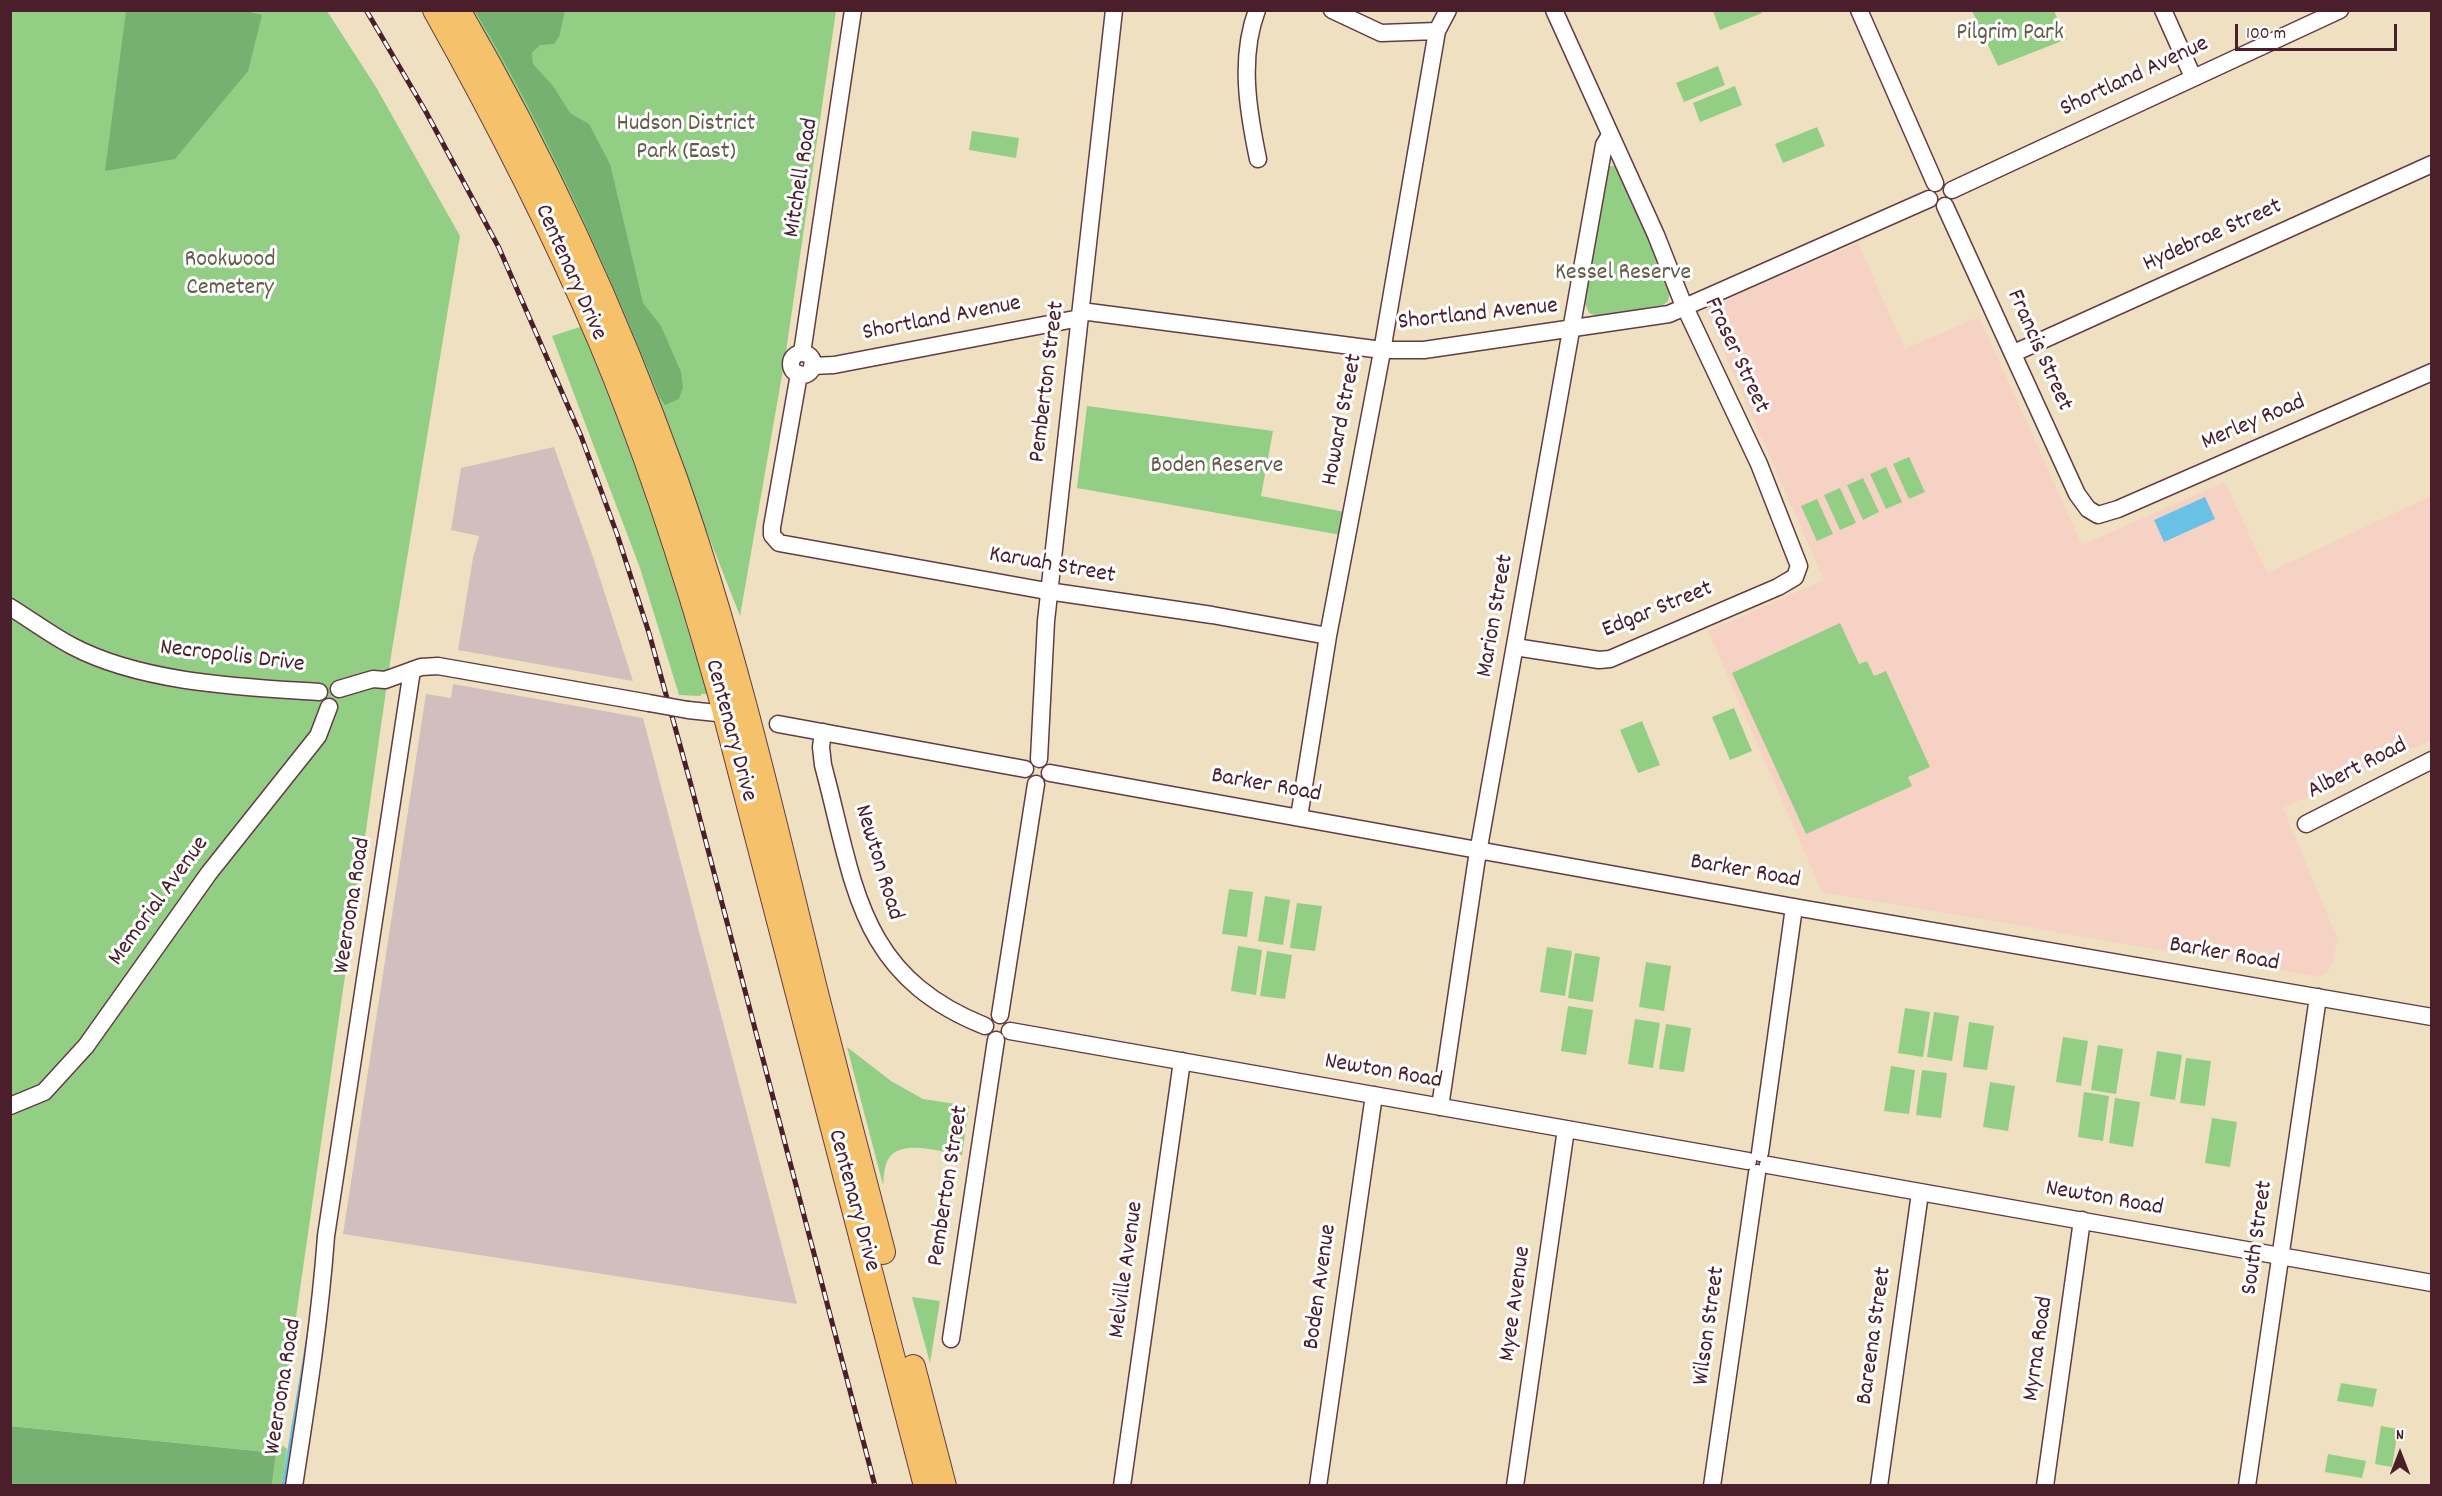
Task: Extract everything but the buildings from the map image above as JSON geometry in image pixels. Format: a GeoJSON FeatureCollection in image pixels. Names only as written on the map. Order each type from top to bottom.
{"type":"FeatureCollection","features":[{"type":"Feature","properties":{"kind":"highway","name":"Centenary Drive"},"geometry":{"type":"LineString","coordinates":[[435,10],[530,186],[600,340],[655,482],[693,598],[780,835],[814,987],[944,1485]]}},
{"type":"Feature","properties":{"kind":"highway","name":"Centenary Drive"},"geometry":{"type":"LineString","coordinates":[[458,10],[531,143],[628,356],[675,480],[735,710],[926,1485]]}},
{"type":"Feature","properties":{"kind":"street","name":"Mitchell Road"},"geometry":{"type":"LineString","coordinates":[[806,370],[810,357],[802,352],[853,10]]}},
{"type":"Feature","properties":{"kind":"street","name":"Pemberton Street"},"geometry":{"type":"LineString","coordinates":[[1039,759],[1043,651],[1049,591],[1114,10]]}},
{"type":"Feature","properties":{"kind":"street"},"geometry":{"type":"LineString","coordinates":[[1257,10],[1251,31],[1246,96],[1258,159]]}},
{"type":"Feature","properties":{"kind":"street"},"geometry":{"type":"LineString","coordinates":[[1332,10],[1381,33],[1437,31]]}},
{"type":"Feature","properties":{"kind":"street","name":"Howard Street"},"geometry":{"type":"LineString","coordinates":[[1299,817],[1328,636],[1382,350],[1437,31],[1448,10]]}},
{"type":"Feature","properties":{"kind":"street","name":"Fraser Street"},"geometry":{"type":"LineString","coordinates":[[1554,10],[1686,308],[1759,464],[1798,559]]}},
{"type":"Feature","properties":{"kind":"street"},"geometry":{"type":"LineString","coordinates":[[1859,10],[1937,206],[1945,206],[1951,201],[1952,190],[1947,184],[1932,191]]}},
{"type":"Feature","properties":{"kind":"street"},"geometry":{"type":"LineString","coordinates":[[2163,10],[2193,77]]}},
{"type":"Feature","properties":{"kind":"street","name":"Shortland Avenue"},"geometry":{"type":"LineString","coordinates":[[1952,190],[2340,10]]}},
{"type":"Feature","properties":{"kind":"street","name":"Marion Street"},"geometry":{"type":"LineString","coordinates":[[1440,1107],[1479,849],[1604,145],[1610,135]]}},
{"type":"Feature","properties":{"kind":"street","name":"Hydebrae Street"},"geometry":{"type":"LineString","coordinates":[[2014,353],[2432,164]]}},
{"type":"Feature","properties":{"kind":"street","name":"Shortland Avenue"},"geometry":{"type":"LineString","coordinates":[[806,370],[1081,315],[1382,350],[1424,350],[1656,317],[1686,308],[1932,191]]}},
{"type":"Feature","properties":{"kind":"street","name":"Francis Street"},"geometry":{"type":"LineString","coordinates":[[1945,206],[2077,494],[2093,513]]}},
{"type":"Feature","properties":{"kind":"street","name":"Karuah Street"},"geometry":{"type":"LineString","coordinates":[[806,370],[772,535],[779,543],[1049,591],[1328,636]]}},
{"type":"Feature","properties":{"kind":"street","name":"Merley Road"},"geometry":{"type":"LineString","coordinates":[[2093,513],[2104,514],[2118,509],[2432,372]]}},
{"type":"Feature","properties":{"kind":"street","name":"Edgar Street"},"geometry":{"type":"LineString","coordinates":[[1515,647],[1599,660],[1610,659],[1778,587],[1795,577],[1798,559]]}},
{"type":"Feature","properties":{"kind":"street","name":"Necropolis Drive"},"geometry":{"type":"LineString","coordinates":[[10,607],[72,647],[144,671],[188,681],[319,692],[320,702],[336,697]]}},
{"type":"Feature","properties":{"kind":"street"},"geometry":{"type":"LineString","coordinates":[[336,697],[375,687],[383,681],[412,670],[438,666],[688,710],[735,710]]}},
{"type":"Feature","properties":{"kind":"street","name":"Weeroona Road"},"geometry":{"type":"LineString","coordinates":[[294,1485],[318,1336],[326,1236],[412,670]]}},
{"type":"Feature","properties":{"kind":"street","name":"Memorial Avenue"},"geometry":{"type":"LineString","coordinates":[[10,1106],[44,1092],[86,1046],[209,873],[318,736],[336,697]]}},
{"type":"Feature","properties":{"kind":"street"},"geometry":{"type":"LineString","coordinates":[[778,724],[1025,769]]}},
{"type":"Feature","properties":{"kind":"street","name":"Newton Road"},"geometry":{"type":"LineString","coordinates":[[823,732],[821,747],[823,765],[860,903],[876,939],[897,969],[926,996],[954,1013],[985,1026]]}},
{"type":"Feature","properties":{"kind":"street"},"geometry":{"type":"LineString","coordinates":[[1039,759],[1046,763],[1050,773],[1047,781],[1036,784],[1029,781],[1025,769],[1032,761],[1039,759]]}},
{"type":"Feature","properties":{"kind":"street","name":"Albert Road"},"geometry":{"type":"LineString","coordinates":[[2306,824],[2432,760]]}},
{"type":"Feature","properties":{"kind":"street","name":"Barker Road"},"geometry":{"type":"LineString","coordinates":[[1050,773],[1794,907],[2432,1017]]}},
{"type":"Feature","properties":{"kind":"street"},"geometry":{"type":"LineString","coordinates":[[1000,1015],[1036,784]]}},
{"type":"Feature","properties":{"kind":"street","name":"Wilson Street"},"geometry":{"type":"LineString","coordinates":[[1712,1485],[1794,907]]}},
{"type":"Feature","properties":{"kind":"street","name":"South Street"},"geometry":{"type":"LineString","coordinates":[[2247,1485],[2318,997]]}},
{"type":"Feature","properties":{"kind":"street"},"geometry":{"type":"LineString","coordinates":[[1000,1015],[1009,1023],[1003,1036],[987,1034],[985,1026],[992,1017],[1000,1015]]}},
{"type":"Feature","properties":{"kind":"street","name":"Pemberton Street"},"geometry":{"type":"LineString","coordinates":[[951,1339],[1003,1036]]}},
{"type":"Feature","properties":{"kind":"street","name":"Newton Road"},"geometry":{"type":"LineString","coordinates":[[1003,1036],[1182,1061],[2432,1282]]}},
{"type":"Feature","properties":{"kind":"street","name":"Melville Avenue"},"geometry":{"type":"LineString","coordinates":[[1122,1485],[1182,1061]]}},
{"type":"Feature","properties":{"kind":"street","name":"Boden Avenue"},"geometry":{"type":"LineString","coordinates":[[1318,1485],[1374,1095]]}},
{"type":"Feature","properties":{"kind":"street","name":"Myee Avenue"},"geometry":{"type":"LineString","coordinates":[[1515,1485],[1566,1129]]}},
{"type":"Feature","properties":{"kind":"street","name":"Bareena Street"},"geometry":{"type":"LineString","coordinates":[[1879,1485],[1920,1193]]}},
{"type":"Feature","properties":{"kind":"street","name":"Myrna Road"},"geometry":{"type":"LineString","coordinates":[[2045,1485],[2082,1220]]}},
{"type":"Feature","properties":{"kind":"shaded area"},"geometry":{"type":"Polygon","coordinates":[[[1858,243],[1905,349],[1979,317],[2082,545],[2225,482],[2267,573],[2431,496],[2431,740],[2283,808],[2337,938],[2334,958],[2328,972],[2319,977],[1822,892],[1708,631],[1824,580],[1705,309],[1858,243]]]}},
{"type":"Feature","properties":{"kind":"shaded area"},"geometry":{"type":"Polygon","coordinates":[[[554,447],[633,681],[458,650],[473,558],[479,536],[451,530],[461,468],[554,447]]]}},
{"type":"Feature","properties":{"kind":"shaded area"},"geometry":{"type":"Polygon","coordinates":[[[453,684],[643,718],[797,1304],[343,1234],[426,694],[451,698],[453,684]]]}},
{"type":"Feature","properties":{"kind":"green space"},"geometry":{"type":"Polygon","coordinates":[[[242,10],[262,15],[248,71],[175,159],[105,171],[126,11],[242,10]]]}},
{"type":"Feature","properties":{"kind":"green space"},"geometry":{"type":"Polygon","coordinates":[[[1761,10],[1762,13],[1720,30],[1713,11],[1761,10]]]}},
{"type":"Feature","properties":{"kind":"green space","name":"Rookwood Cemetery"},"geometry":{"type":"Polygon","coordinates":[[[10,11],[327,11],[376,87],[460,236],[391,656],[278,1442],[287,1449],[282,1485],[272,1485],[276,1453],[11,1426],[10,11]]]}},
{"type":"Feature","properties":{"kind":"green space","name":"Hudson District Park (East)"},"geometry":{"type":"Polygon","coordinates":[[[472,11],[836,11],[785,358],[740,616],[651,390],[472,11]]]}},
{"type":"Feature","properties":{"kind":"green space"},"geometry":{"type":"Polygon","coordinates":[[[475,11],[565,11],[559,37],[554,44],[540,45],[532,53],[533,64],[553,86],[570,113],[589,124],[610,164],[643,303],[661,326],[681,372],[683,387],[679,399],[665,405],[660,398],[575,201],[527,104],[475,11]]]}},
{"type":"Feature","properties":{"kind":"green space","name":"Pilgrim Park"},"geometry":{"type":"Polygon","coordinates":[[[1972,11],[2054,11],[2067,39],[1998,66],[1972,11]]]}},
{"type":"Feature","properties":{"kind":"green space"},"geometry":{"type":"Polygon","coordinates":[[[1718,66],[1725,85],[1684,102],[1676,83],[1718,66]]]}},
{"type":"Feature","properties":{"kind":"green space"},"geometry":{"type":"Polygon","coordinates":[[[1735,86],[1742,105],[1700,122],[1693,103],[1735,86]]]}},
{"type":"Feature","properties":{"kind":"green space"},"geometry":{"type":"Polygon","coordinates":[[[1817,127],[1825,146],[1783,163],[1775,144],[1817,127]]]}},
{"type":"Feature","properties":{"kind":"green space"},"geometry":{"type":"Polygon","coordinates":[[[972,131],[1019,138],[1016,158],[969,150],[972,131]]]}},
{"type":"Feature","properties":{"kind":"green space","name":"Kessel Reserve"},"geometry":{"type":"Polygon","coordinates":[[[1608,166],[1614,166],[1618,170],[1671,288],[1668,301],[1663,305],[1600,317],[1589,313],[1581,295],[1608,166]]]}},
{"type":"Feature","properties":{"kind":"green space"},"geometry":{"type":"Polygon","coordinates":[[[583,326],[636,462],[668,553],[696,646],[707,694],[701,694],[701,696],[679,695],[640,568],[552,336],[583,326]]]}},
{"type":"Feature","properties":{"kind":"green space","name":"Boden Reserve"},"geometry":{"type":"Polygon","coordinates":[[[1087,406],[1273,431],[1261,496],[1345,512],[1341,535],[1077,488],[1087,406]]]}},
{"type":"Feature","properties":{"kind":"green space"},"geometry":{"type":"Polygon","coordinates":[[[1909,457],[1925,492],[1909,499],[1893,464],[1909,457]]]}},
{"type":"Feature","properties":{"kind":"green space"},"geometry":{"type":"Polygon","coordinates":[[[1886,467],[1902,502],[1886,509],[1870,474],[1886,467]]]}},
{"type":"Feature","properties":{"kind":"green space"},"geometry":{"type":"Polygon","coordinates":[[[1863,478],[1879,512],[1863,520],[1847,485],[1863,478]]]}},
{"type":"Feature","properties":{"kind":"green space"},"geometry":{"type":"Polygon","coordinates":[[[1840,488],[1856,523],[1840,530],[1824,495],[1840,488]]]}},
{"type":"Feature","properties":{"kind":"green space"},"geometry":{"type":"Polygon","coordinates":[[[1817,499],[1833,534],[1817,541],[1801,506],[1817,499]]]}},
{"type":"Feature","properties":{"kind":"green space"},"geometry":{"type":"Polygon","coordinates":[[[1840,623],[1859,664],[1867,661],[1874,676],[1886,671],[1930,767],[1908,777],[1912,786],[1806,834],[1732,673],[1840,623]]]}},
{"type":"Feature","properties":{"kind":"green space"},"geometry":{"type":"Polygon","coordinates":[[[1734,708],[1752,751],[1730,760],[1712,717],[1734,708]]]}},
{"type":"Feature","properties":{"kind":"green space"},"geometry":{"type":"Polygon","coordinates":[[[1642,721],[1660,765],[1638,773],[1620,730],[1642,721]]]}},
{"type":"Feature","properties":{"kind":"green space"},"geometry":{"type":"Polygon","coordinates":[[[1229,889],[1253,892],[1247,937],[1222,934],[1229,889]]]}},
{"type":"Feature","properties":{"kind":"green space"},"geometry":{"type":"Polygon","coordinates":[[[1265,896],[1290,900],[1283,945],[1258,941],[1265,896]]]}},
{"type":"Feature","properties":{"kind":"green space"},"geometry":{"type":"Polygon","coordinates":[[[1297,903],[1322,906],[1315,951],[1290,948],[1297,903]]]}},
{"type":"Feature","properties":{"kind":"green space"},"geometry":{"type":"Polygon","coordinates":[[[1238,946],[1262,950],[1256,995],[1231,991],[1238,946]]]}},
{"type":"Feature","properties":{"kind":"green space"},"geometry":{"type":"Polygon","coordinates":[[[1547,947],[1572,951],[1565,996],[1540,992],[1547,947]]]}},
{"type":"Feature","properties":{"kind":"green space"},"geometry":{"type":"Polygon","coordinates":[[[1267,951],[1292,955],[1285,999],[1260,996],[1267,951]]]}},
{"type":"Feature","properties":{"kind":"green space"},"geometry":{"type":"Polygon","coordinates":[[[1575,953],[1600,957],[1593,1002],[1568,998],[1575,953]]]}},
{"type":"Feature","properties":{"kind":"green space"},"geometry":{"type":"Polygon","coordinates":[[[1646,962],[1671,966],[1664,1011],[1639,1007],[1646,962]]]}},
{"type":"Feature","properties":{"kind":"green space"},"geometry":{"type":"Polygon","coordinates":[[[1568,1006],[1593,1010],[1586,1055],[1561,1051],[1568,1006]]]}},
{"type":"Feature","properties":{"kind":"green space"},"geometry":{"type":"Polygon","coordinates":[[[1905,1008],[1930,1012],[1923,1057],[1898,1053],[1905,1008]]]}},
{"type":"Feature","properties":{"kind":"green space"},"geometry":{"type":"Polygon","coordinates":[[[1934,1012],[1959,1016],[1952,1061],[1927,1057],[1934,1012]]]}},
{"type":"Feature","properties":{"kind":"green space"},"geometry":{"type":"Polygon","coordinates":[[[1635,1019],[1660,1023],[1653,1068],[1628,1064],[1635,1019]]]}},
{"type":"Feature","properties":{"kind":"green space"},"geometry":{"type":"Polygon","coordinates":[[[1969,1022],[1994,1026],[1987,1070],[1963,1067],[1969,1022]]]}},
{"type":"Feature","properties":{"kind":"green space"},"geometry":{"type":"Polygon","coordinates":[[[1666,1024],[1691,1028],[1684,1072],[1659,1069],[1666,1024]]]}},
{"type":"Feature","properties":{"kind":"green space"},"geometry":{"type":"Polygon","coordinates":[[[2063,1037],[2088,1041],[2081,1086],[2056,1082],[2063,1037]]]}},
{"type":"Feature","properties":{"kind":"green space"},"geometry":{"type":"Polygon","coordinates":[[[2098,1045],[2123,1049],[2116,1094],[2091,1090],[2098,1045]]]}},
{"type":"Feature","properties":{"kind":"green space"},"geometry":{"type":"Polygon","coordinates":[[[847,1047],[891,1081],[923,1099],[969,1106],[962,1155],[924,1148],[903,1149],[895,1152],[887,1161],[883,1185],[847,1047]]]}},
{"type":"Feature","properties":{"kind":"green space"},"geometry":{"type":"Polygon","coordinates":[[[2157,1051],[2182,1055],[2175,1100],[2150,1096],[2157,1051]]]}},
{"type":"Feature","properties":{"kind":"green space"},"geometry":{"type":"Polygon","coordinates":[[[2186,1058],[2211,1061],[2205,1106],[2180,1103],[2186,1058]]]}},
{"type":"Feature","properties":{"kind":"green space"},"geometry":{"type":"Polygon","coordinates":[[[1891,1066],[1915,1070],[1909,1114],[1884,1111],[1891,1066]]]}},
{"type":"Feature","properties":{"kind":"green space"},"geometry":{"type":"Polygon","coordinates":[[[1922,1070],[1947,1073],[1941,1118],[1916,1115],[1922,1070]]]}},
{"type":"Feature","properties":{"kind":"green space"},"geometry":{"type":"Polygon","coordinates":[[[1990,1082],[2015,1086],[2008,1131],[1983,1127],[1990,1082]]]}},
{"type":"Feature","properties":{"kind":"green space"},"geometry":{"type":"Polygon","coordinates":[[[2084,1092],[2109,1096],[2103,1141],[2078,1137],[2084,1092]]]}},
{"type":"Feature","properties":{"kind":"green space"},"geometry":{"type":"Polygon","coordinates":[[[2115,1098],[2140,1102],[2133,1147],[2109,1143],[2115,1098]]]}},
{"type":"Feature","properties":{"kind":"green space"},"geometry":{"type":"Polygon","coordinates":[[[2212,1118],[2237,1122],[2230,1167],[2205,1163],[2212,1118]]]}},
{"type":"Feature","properties":{"kind":"green space"},"geometry":{"type":"Polygon","coordinates":[[[912,1297],[940,1301],[930,1363],[912,1297]]]}},
{"type":"Feature","properties":{"kind":"green space"},"geometry":{"type":"Polygon","coordinates":[[[2341,1383],[2377,1389],[2373,1407],[2337,1401],[2341,1383]]]}},
{"type":"Feature","properties":{"kind":"green space"},"geometry":{"type":"Polygon","coordinates":[[[10,1426],[276,1453],[272,1485],[11,1485],[10,1426]]]}},
{"type":"Feature","properties":{"kind":"green space"},"geometry":{"type":"Polygon","coordinates":[[[2381,1426],[2398,1429],[2392,1467],[2375,1464],[2381,1426]]]}},
{"type":"Feature","properties":{"kind":"green space"},"geometry":{"type":"Polygon","coordinates":[[[2328,1454],[2366,1461],[2362,1478],[2325,1472],[2328,1454]]]}},
{"type":"Feature","properties":{"kind":"water"},"geometry":{"type":"Polygon","coordinates":[[[2205,497],[2215,519],[2164,542],[2154,520],[2205,497]]]}},
{"type":"Feature","properties":{"kind":"waterway"},"geometry":{"type":"LineString","coordinates":[[283,1486],[310,1323]]}},
{"type":"Feature","properties":{"kind":"railway"},"geometry":{"type":"LineString","coordinates":[[366,10],[426,112],[499,248],[581,436],[617,534],[649,633],[691,785],[875,1486]]}}]}
